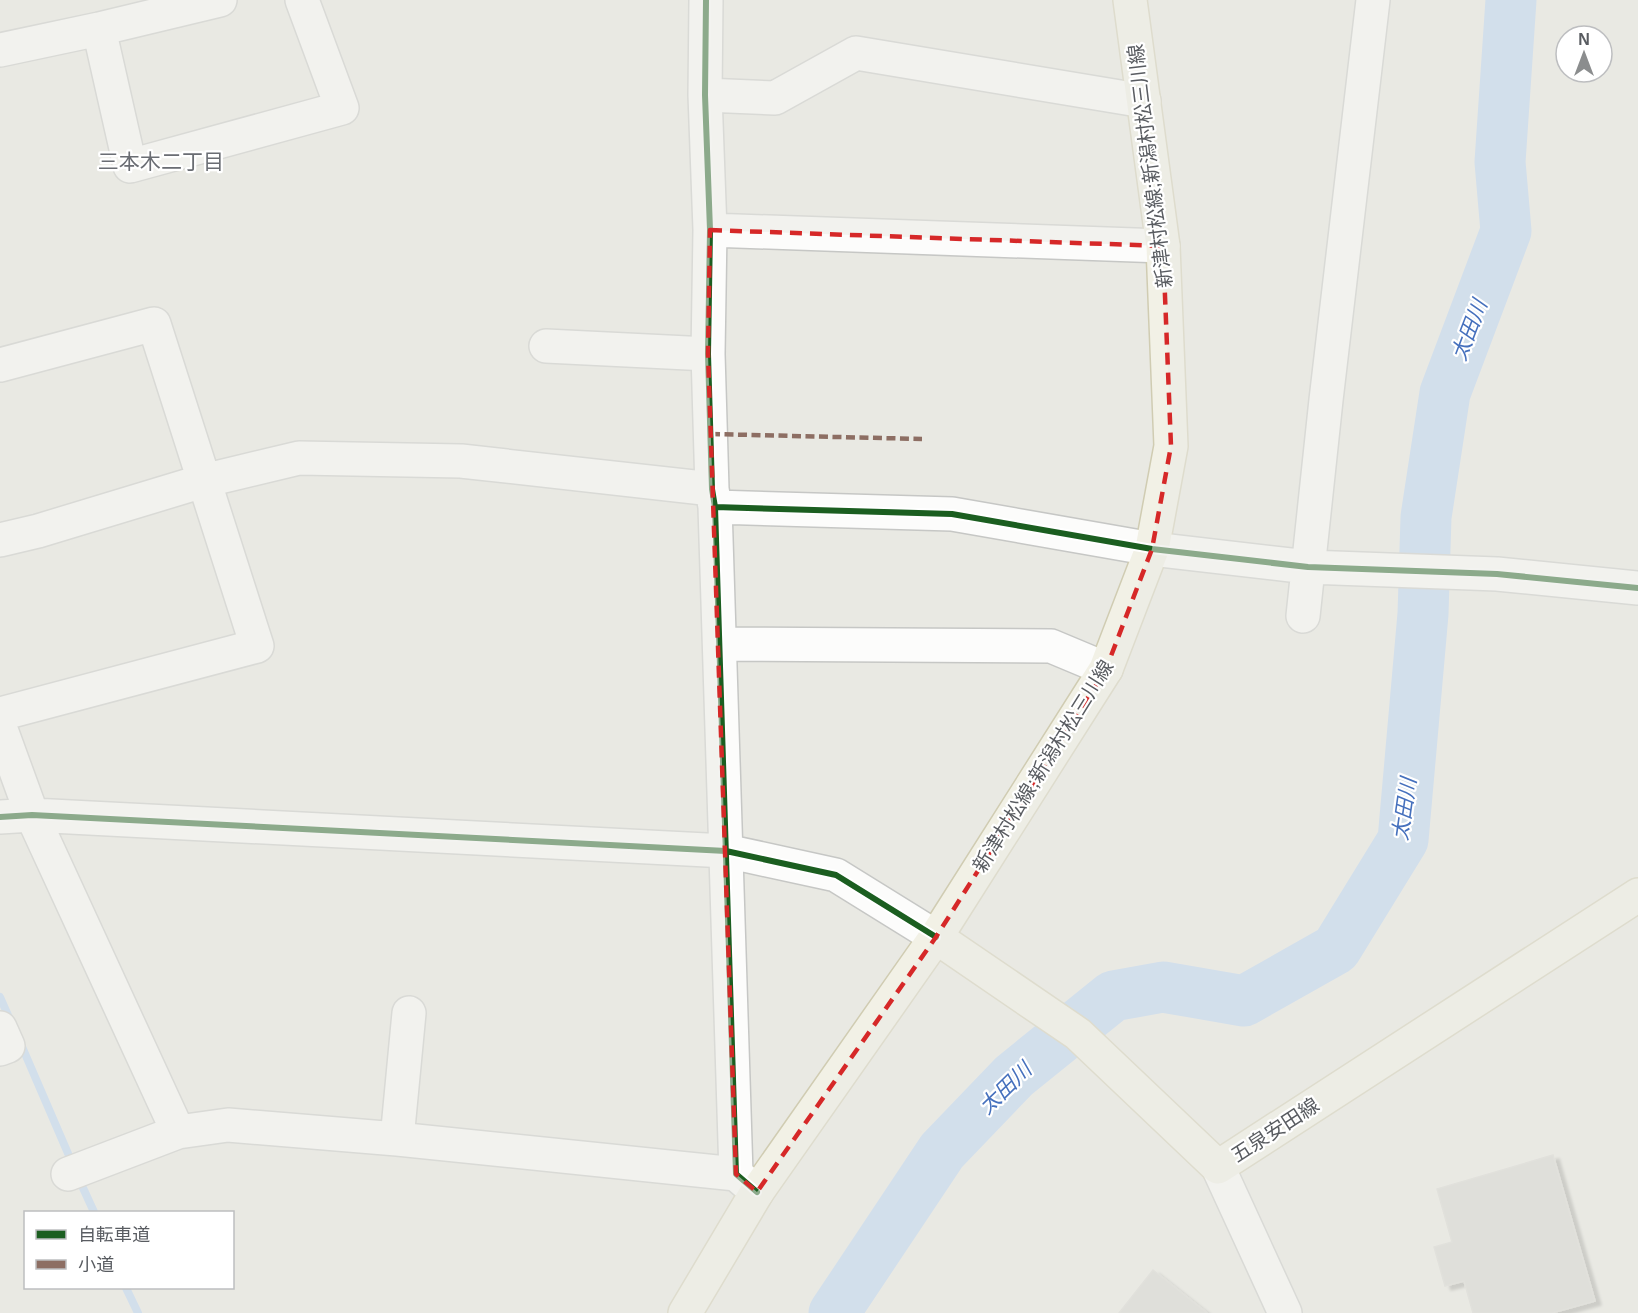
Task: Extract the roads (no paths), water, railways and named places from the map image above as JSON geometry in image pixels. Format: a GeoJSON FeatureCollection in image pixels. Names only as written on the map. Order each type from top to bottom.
{"type":"FeatureCollection","features":[{"type":"Feature","properties":{"kind":"main road","name":"新津村松線;新潟村松三川線"},"geometry":{"type":"LineString","coordinates":[[685,1313],[747,1183],[936,937],[1106,669],[1152,549],[1171,446],[1163,246],[1130,0]]}},
{"type":"Feature","properties":{"kind":"main road","name":"五泉安田線"},"geometry":{"type":"LineString","coordinates":[[936,937],[1077,1034],[1218,1167],[1638,895]]}},
{"type":"Feature","properties":{"kind":"street"},"geometry":{"type":"LineString","coordinates":[[0,50],[220,0]]}},
{"type":"Feature","properties":{"kind":"street"},"geometry":{"type":"LineString","coordinates":[[99,29],[130,166],[342,108],[302,0]]}},
{"type":"Feature","properties":{"kind":"street"},"geometry":{"type":"LineString","coordinates":[[68,1174],[178,1132],[228,1125],[397,1139],[747,1183],[726,851],[708,354],[710,230],[705,95],[706,0]]}},
{"type":"Feature","properties":{"kind":"street"},"geometry":{"type":"LineString","coordinates":[[1303,616],[1317,567],[1373,0]]}},
{"type":"Feature","properties":{"kind":"street"},"geometry":{"type":"LineString","coordinates":[[705,95],[776,98],[855,52],[1144,101]]}},
{"type":"Feature","properties":{"kind":"street"},"geometry":{"type":"LineString","coordinates":[[710,230],[1163,246]]}},
{"type":"Feature","properties":{"kind":"street"},"geometry":{"type":"LineString","coordinates":[[0,365],[154,324],[257,646],[0,714]]}},
{"type":"Feature","properties":{"kind":"street"},"geometry":{"type":"LineString","coordinates":[[546,346],[708,354]]}},
{"type":"Feature","properties":{"kind":"street"},"geometry":{"type":"LineString","coordinates":[[0,540],[38,531],[204,481],[299,458],[461,462],[714,498],[952,514],[1152,549],[1317,567],[1497,574],[1638,588]]}},
{"type":"Feature","properties":{"kind":"street"},"geometry":{"type":"LineString","coordinates":[[720,644],[1051,646],[1106,669]]}},
{"type":"Feature","properties":{"kind":"street"},"geometry":{"type":"LineString","coordinates":[[0,727],[32,815],[178,1132]]}},
{"type":"Feature","properties":{"kind":"street"},"geometry":{"type":"LineString","coordinates":[[0,817],[32,815],[726,851],[836,875],[936,937]]}},
{"type":"Feature","properties":{"kind":"street"},"geometry":{"type":"LineString","coordinates":[[397,1139],[409,1013]]}},
{"type":"Feature","properties":{"kind":"street"},"geometry":{"type":"LineString","coordinates":[[0,1028],[8,1046],[0,1048]]}},
{"type":"Feature","properties":{"kind":"street"},"geometry":{"type":"LineString","coordinates":[[1218,1167],[1284,1312]]}},
{"type":"Feature","properties":{"kind":"waterway","name":"太田川"},"geometry":{"type":"LineString","coordinates":[[834,1313],[942,1151],[1014,1076],[1113,996],[1163,987],[1244,1001],[1336,949],[1403,840],[1423,614],[1426,517],[1445,393],[1506,231],[1500,162],[1511,0]]}},
{"type":"Feature","properties":{"kind":"waterway"},"geometry":{"type":"LineString","coordinates":[[0,997],[11,1022]]}},
{"type":"Feature","properties":{"kind":"waterway"},"geometry":{"type":"LineString","coordinates":[[20,1042],[73,1165]]}},
{"type":"Feature","properties":{"kind":"waterway"},"geometry":{"type":"LineString","coordinates":[[78,1177],[94,1211]]}},
{"type":"Feature","properties":{"kind":"waterway"},"geometry":{"type":"LineString","coordinates":[[126,1289],[138,1313]]}},
{"type":"Feature","properties":{"kind":"district","name":"三本木二丁目"},"geometry":{"type":"Point","coordinates":[161,161]}}]}
